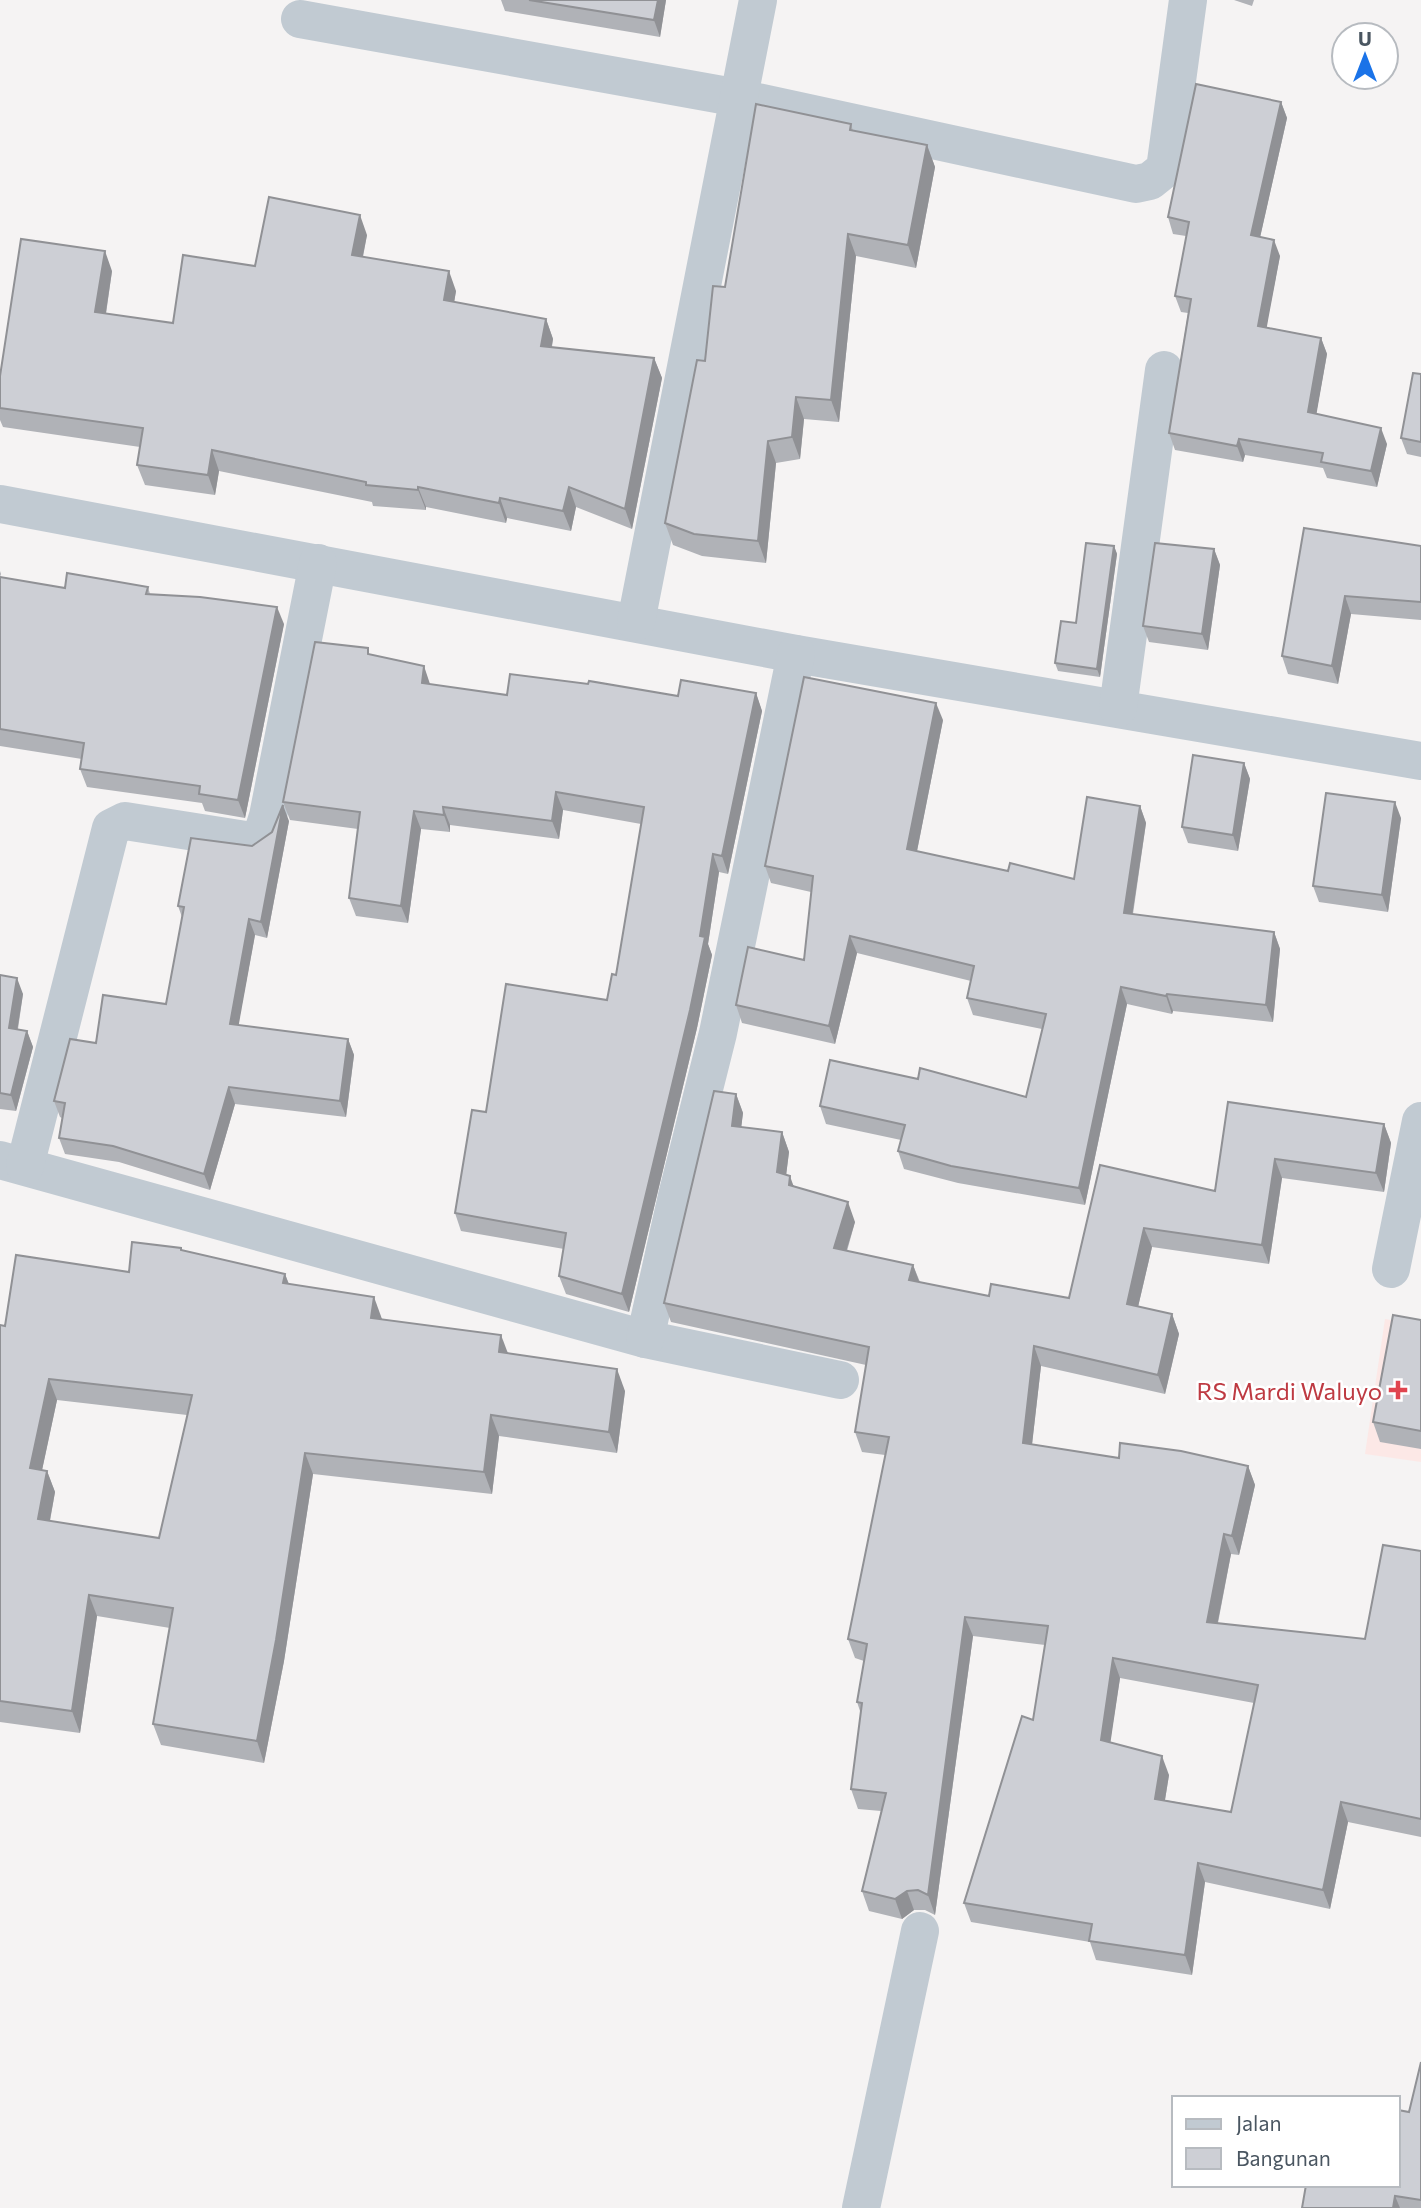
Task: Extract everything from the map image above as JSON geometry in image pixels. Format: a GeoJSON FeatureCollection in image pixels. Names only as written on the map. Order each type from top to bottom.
{"type":"FeatureCollection","features":[{"type":"Feature","properties":{"kind":"street"},"geometry":{"type":"LineString","coordinates":[[636,622],[758,0]]}},
{"type":"Feature","properties":{"kind":"street"},"geometry":{"type":"LineString","coordinates":[[300,19],[739,98],[1136,184],[1150,181],[1165,169],[1188,0]]}},
{"type":"Feature","properties":{"kind":"street"},"geometry":{"type":"LineString","coordinates":[[1118,708],[1164,370]]}},
{"type":"Feature","properties":{"kind":"street"},"geometry":{"type":"LineString","coordinates":[[0,504],[796,654],[1421,761]]}},
{"type":"Feature","properties":{"kind":"street"},"geometry":{"type":"LineString","coordinates":[[317,563],[268,816],[259,837],[252,841],[125,821],[111,828],[12,1163],[645,1339],[840,1380]]}},
{"type":"Feature","properties":{"kind":"street"},"geometry":{"type":"LineString","coordinates":[[645,1339],[718,1033],[796,654]]}},
{"type":"Feature","properties":{"kind":"street"},"geometry":{"type":"LineString","coordinates":[[1391,1269],[1421,1121]]}},
{"type":"Feature","properties":{"kind":"street"},"geometry":{"type":"LineString","coordinates":[[861,2208],[920,1931]]}},
{"type":"Feature","properties":{"kind":"shaded area","name":"RS Mardi Waluyo"},"geometry":{"type":"Polygon","coordinates":[[[1385,1319],[1421,1325],[1421,1462],[1365,1454],[1385,1319]]]}},
{"type":"Feature","properties":{"kind":"building"},"geometry":{"type":"Polygon","coordinates":[[[529,0],[658,0],[654,20],[529,0]]]}},
{"type":"Feature","properties":{"kind":"building"},"geometry":{"type":"Polygon","coordinates":[[[1196,84],[1281,102],[1251,235],[1274,240],[1258,326],[1321,338],[1308,412],[1381,428],[1371,471],[1321,462],[1323,453],[1239,439],[1237,446],[1169,433],[1191,299],[1175,296],[1189,222],[1168,217],[1196,84]]]}},
{"type":"Feature","properties":{"kind":"building"},"geometry":{"type":"Polygon","coordinates":[[[756,104],[851,124],[850,130],[927,145],[908,245],[848,234],[831,400],[796,397],[792,437],[768,441],[758,541],[694,534],[665,523],[697,360],[705,361],[713,286],[725,287],[756,104]]]}},
{"type":"Feature","properties":{"kind":"building"},"geometry":{"type":"Polygon","coordinates":[[[269,197],[360,215],[352,255],[449,271],[444,300],[546,319],[541,346],[654,358],[625,509],[569,487],[563,511],[500,498],[499,503],[418,487],[418,490],[366,485],[366,482],[212,450],[208,475],[137,465],[143,428],[0,408],[0,376],[21,239],[105,251],[95,312],[173,323],[183,255],[255,266],[269,197]]]}},
{"type":"Feature","properties":{"kind":"building"},"geometry":{"type":"Polygon","coordinates":[[[1413,373],[1421,374],[1421,442],[1401,438],[1413,373]]]}},
{"type":"Feature","properties":{"kind":"building"},"geometry":{"type":"Polygon","coordinates":[[[1304,528],[1421,546],[1421,602],[1345,596],[1332,666],[1282,656],[1304,528]]]}},
{"type":"Feature","properties":{"kind":"building"},"geometry":{"type":"Polygon","coordinates":[[[1086,543],[1114,546],[1097,669],[1055,663],[1061,621],[1076,623],[1086,543]]]}},
{"type":"Feature","properties":{"kind":"building"},"geometry":{"type":"Polygon","coordinates":[[[1155,543],[1214,549],[1202,634],[1143,626],[1155,543]]]}},
{"type":"Feature","properties":{"kind":"building"},"geometry":{"type":"Polygon","coordinates":[[[67,573],[148,587],[146,594],[200,597],[277,607],[238,800],[199,794],[200,786],[80,769],[84,743],[0,729],[0,577],[65,588],[67,573]]]}},
{"type":"Feature","properties":{"kind":"building"},"geometry":{"type":"Polygon","coordinates":[[[315,642],[368,648],[368,654],[424,666],[422,683],[507,695],[510,674],[588,684],[589,681],[678,696],[681,680],[756,693],[722,856],[713,854],[700,936],[705,937],[690,1010],[622,1294],[559,1276],[566,1233],[455,1213],[472,1110],[486,1112],[506,984],[607,1000],[612,974],[616,975],[644,807],[556,792],[552,821],[443,807],[444,815],[414,811],[401,906],[349,898],[360,812],[283,802],[315,642]]]}},
{"type":"Feature","properties":{"kind":"building"},"geometry":{"type":"Polygon","coordinates":[[[804,677],[936,703],[907,849],[1008,871],[1010,863],[1074,879],[1087,797],[1140,806],[1124,913],[1274,932],[1266,1005],[1166,996],[1121,987],[1079,1188],[951,1166],[898,1151],[905,1125],[820,1106],[830,1060],[918,1079],[920,1068],[1026,1097],[1046,1014],[967,998],[974,966],[850,936],[829,1026],[736,1005],[748,947],[804,960],[813,876],[765,866],[804,677]]]}},
{"type":"Feature","properties":{"kind":"building"},"geometry":{"type":"Polygon","coordinates":[[[1193,755],[1244,763],[1233,835],[1182,827],[1193,755]]]}},
{"type":"Feature","properties":{"kind":"building"},"geometry":{"type":"Polygon","coordinates":[[[1326,793],[1395,802],[1382,895],[1313,886],[1326,793]]]}},
{"type":"Feature","properties":{"kind":"building"},"geometry":{"type":"Polygon","coordinates":[[[283,805],[261,922],[249,919],[230,1024],[348,1039],[340,1101],[229,1087],[204,1174],[113,1146],[59,1138],[65,1103],[54,1101],[70,1039],[96,1043],[103,995],[166,1004],[184,907],[178,906],[191,838],[252,846],[272,832],[283,805]]]}},
{"type":"Feature","properties":{"kind":"building"},"geometry":{"type":"Polygon","coordinates":[[[0,975],[17,978],[9,1028],[27,1031],[11,1095],[0,1093],[0,975]]]}},
{"type":"Feature","properties":{"kind":"building"},"geometry":{"type":"Polygon","coordinates":[[[714,1091],[736,1094],[732,1126],[782,1132],[777,1172],[790,1176],[789,1185],[848,1202],[834,1248],[913,1265],[909,1280],[989,1296],[991,1284],[1069,1298],[1100,1165],[1215,1191],[1228,1102],[1384,1124],[1376,1173],[1275,1159],[1262,1245],[1144,1228],[1127,1304],[1172,1314],[1158,1375],[1034,1346],[1023,1443],[1119,1458],[1120,1443],[1181,1451],[1248,1466],[1232,1536],[1224,1534],[1207,1622],[1365,1639],[1383,1545],[1421,1551],[1421,1819],[1341,1802],[1323,1890],[1198,1863],[1185,1955],[1089,1941],[1092,1924],[964,1903],[1022,1716],[1033,1720],[1048,1626],[965,1617],[928,1895],[918,1890],[907,1891],[895,1899],[862,1891],[886,1793],[851,1789],[862,1703],[857,1702],[867,1644],[848,1639],[889,1437],[855,1432],[869,1347],[664,1303],[714,1091]],[[1113,1658],[1101,1740],[1162,1756],[1155,1799],[1231,1812],[1258,1685],[1113,1658]]]}},
{"type":"Feature","properties":{"kind":"building"},"geometry":{"type":"Polygon","coordinates":[[[132,1242],[181,1248],[285,1274],[283,1283],[374,1297],[371,1318],[501,1335],[499,1352],[617,1369],[609,1432],[491,1415],[484,1472],[305,1453],[276,1640],[257,1741],[153,1724],[173,1608],[89,1595],[72,1711],[0,1701],[0,1325],[5,1326],[16,1255],[129,1272],[132,1242]],[[49,1379],[30,1468],[47,1471],[38,1519],[159,1538],[192,1395],[49,1379]]]}},
{"type":"Feature","properties":{"kind":"building","name":"RS Mardi Waluyo"},"geometry":{"type":"Polygon","coordinates":[[[1393,1315],[1421,1320],[1421,1431],[1373,1422],[1393,1315]]]}},
{"type":"Feature","properties":{"kind":"building"},"geometry":{"type":"Polygon","coordinates":[[[1421,2062],[1421,2200],[1395,2196],[1393,2208],[1302,2208],[1306,2187],[1400,2187],[1400,2110],[1409,2112],[1421,2062]]]}},
{"type":"Feature","properties":{"kind":"place","name":"RS Mardi Waluyo"},"geometry":{"type":"Point","coordinates":[1398,1390]}}]}
